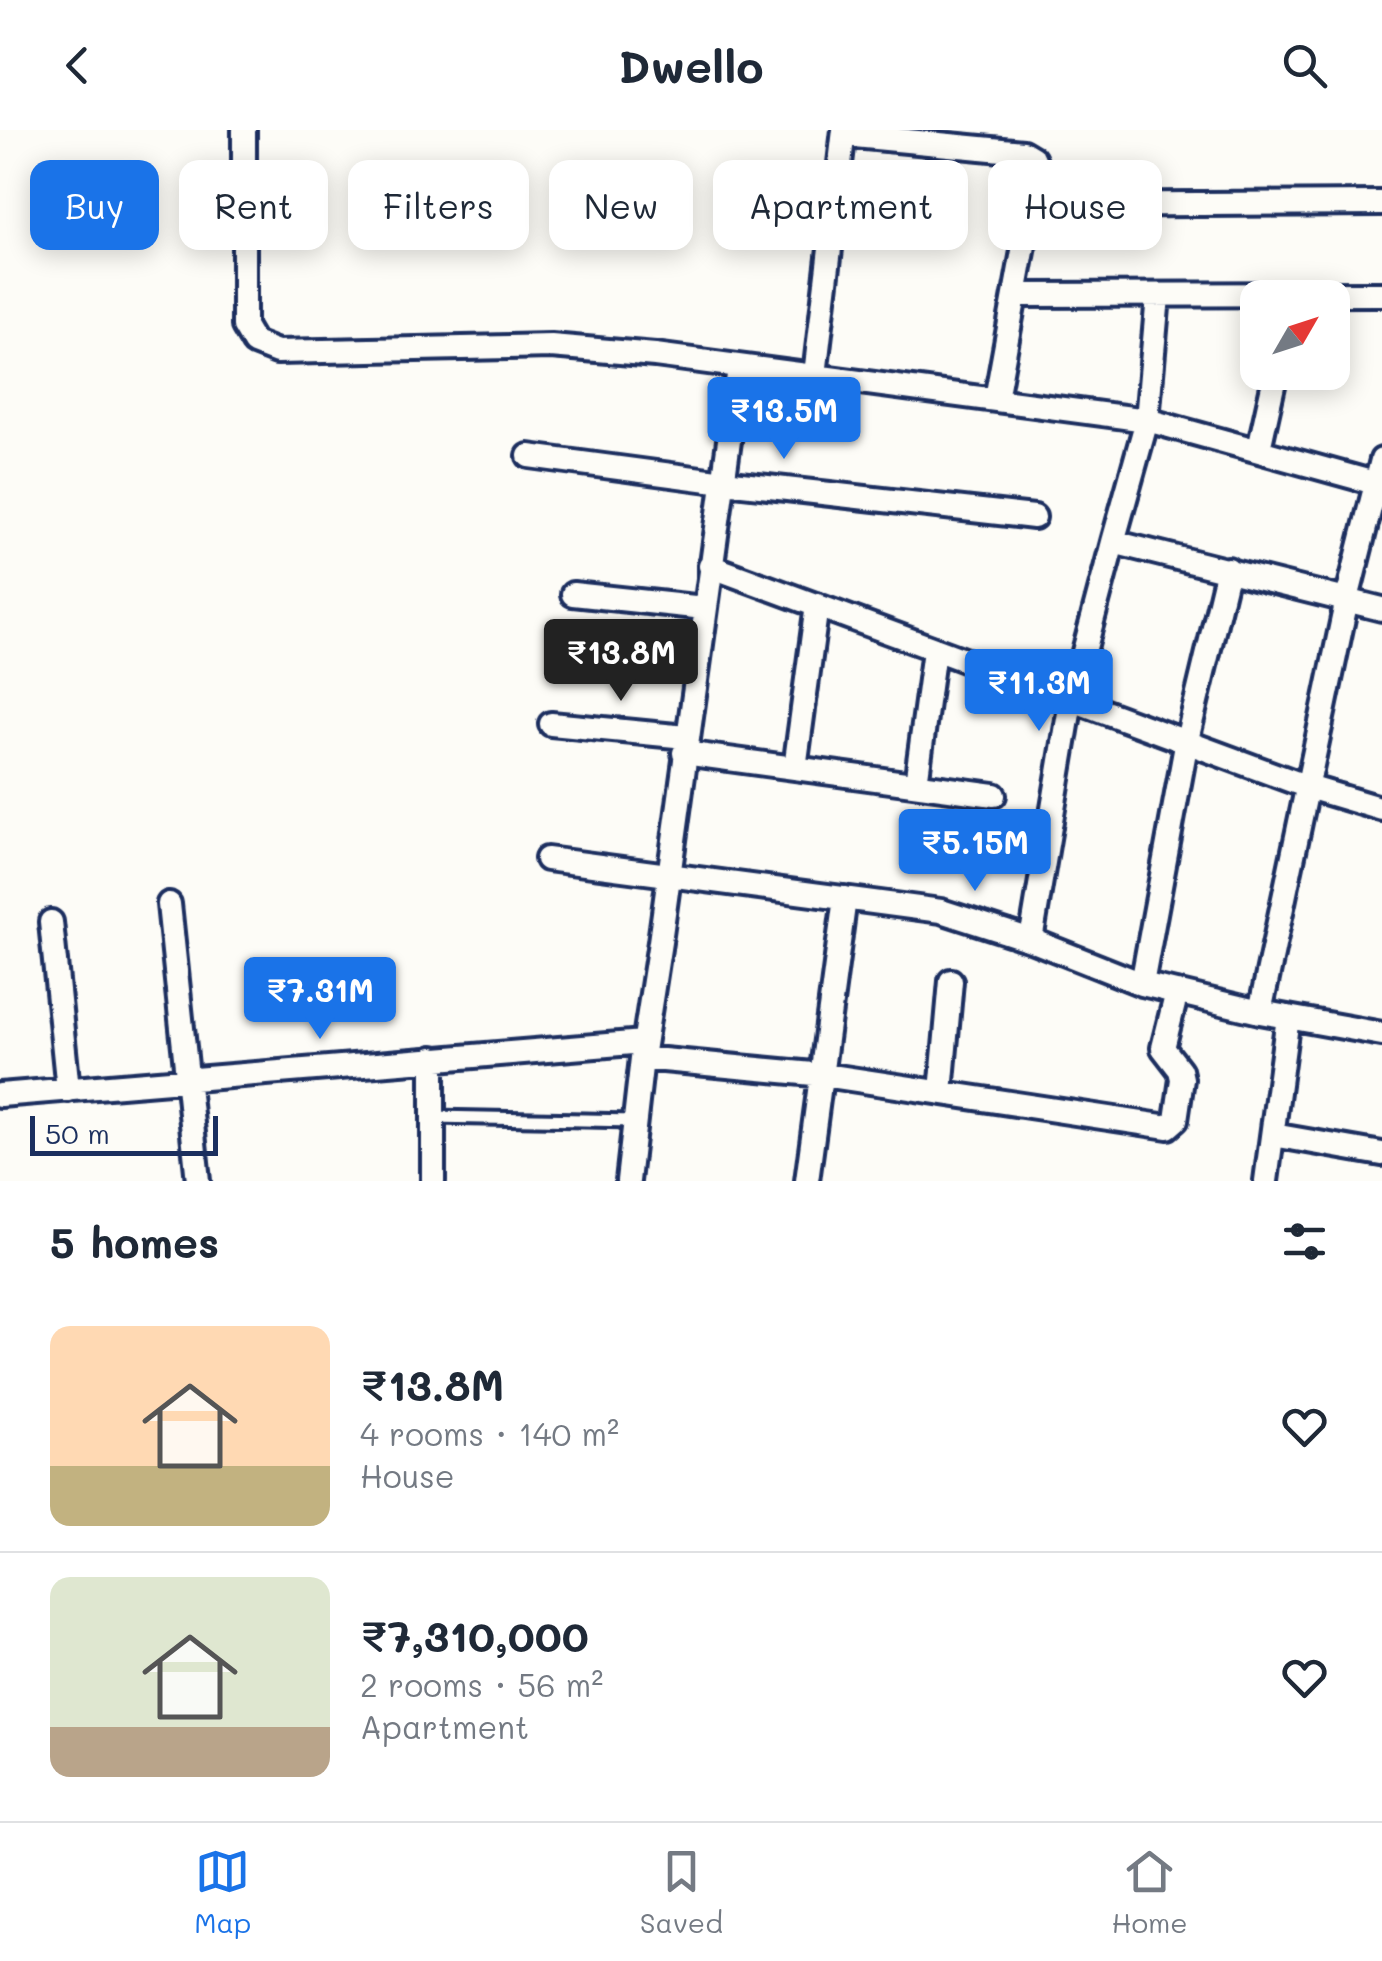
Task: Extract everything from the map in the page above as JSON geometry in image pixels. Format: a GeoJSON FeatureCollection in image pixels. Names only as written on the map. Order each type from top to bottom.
{"type":"FeatureCollection","features":[{"type":"Feature","properties":{"kind":"street"},"geometry":{"type":"LineString","coordinates":[[244,130],[244,326],[254,342],[277,352],[551,346],[655,355],[1146,420],[1380,476],[1347,599],[1260,1012]]}},
{"type":"Feature","properties":{"kind":"street"},"geometry":{"type":"LineString","coordinates":[[816,375],[844,132],[1023,152],[1034,160]]}},
{"type":"Feature","properties":{"kind":"street"},"geometry":{"type":"LineString","coordinates":[[1162,204],[1382,203]]}},
{"type":"Feature","properties":{"kind":"street"},"geometry":{"type":"LineString","coordinates":[[996,399],[1024,250]]}},
{"type":"Feature","properties":{"kind":"street"},"geometry":{"type":"LineString","coordinates":[[1350,295],[1382,294]]}},
{"type":"Feature","properties":{"kind":"street"},"geometry":{"type":"LineString","coordinates":[[1016,295],[1240,296]]}},
{"type":"Feature","properties":{"kind":"street"},"geometry":{"type":"LineString","coordinates":[[1031,940],[1072,701],[1146,420],[1158,296]]}},
{"type":"Feature","properties":{"kind":"street"},"geometry":{"type":"LineString","coordinates":[[628,1181],[738,368]]}},
{"type":"Feature","properties":{"kind":"street"},"geometry":{"type":"LineString","coordinates":[[1259,449],[1272,390]]}},
{"type":"Feature","properties":{"kind":"street"},"geometry":{"type":"LineString","coordinates":[[529,456],[1034,517]]}},
{"type":"Feature","properties":{"kind":"street"},"geometry":{"type":"LineString","coordinates":[[1113,542],[1382,609]]}},
{"type":"Feature","properties":{"kind":"street"},"geometry":{"type":"LineString","coordinates":[[710,566],[1308,787],[1382,809]]}},
{"type":"Feature","properties":{"kind":"street"},"geometry":{"type":"LineString","coordinates":[[1142,984],[1187,740],[1228,568]]}},
{"type":"Feature","properties":{"kind":"street"},"geometry":{"type":"LineString","coordinates":[[573,594],[704,608]]}},
{"type":"Feature","properties":{"kind":"street"},"geometry":{"type":"LineString","coordinates":[[794,768],[816,605]]}},
{"type":"Feature","properties":{"kind":"street"},"geometry":{"type":"LineString","coordinates":[[916,784],[934,650]]}},
{"type":"Feature","properties":{"kind":"street"},"geometry":{"type":"LineString","coordinates":[[551,724],[685,745],[794,768],[994,794]]}},
{"type":"Feature","properties":{"kind":"street"},"geometry":{"type":"LineString","coordinates":[[547,859],[941,910],[1142,984],[1260,1012],[1382,1034]]}},
{"type":"Feature","properties":{"kind":"street"},"geometry":{"type":"LineString","coordinates":[[807,1181],[846,898]]}},
{"type":"Feature","properties":{"kind":"street"},"geometry":{"type":"LineString","coordinates":[[169,904],[198,1181]]}},
{"type":"Feature","properties":{"kind":"street"},"geometry":{"type":"LineString","coordinates":[[51,922],[68,1090]]}},
{"type":"Feature","properties":{"kind":"street"},"geometry":{"type":"LineString","coordinates":[[941,1092],[950,981]]}},
{"type":"Feature","properties":{"kind":"street"},"geometry":{"type":"LineString","coordinates":[[0,1095],[432,1058],[643,1050],[1168,1126],[1176,1120],[1182,1079],[1163,1048],[1178,992]]}},
{"type":"Feature","properties":{"kind":"street"},"geometry":{"type":"LineString","coordinates":[[1266,1181],[1288,1016]]}},
{"type":"Feature","properties":{"kind":"street"},"geometry":{"type":"LineString","coordinates":[[432,1058],[433,1181]]}},
{"type":"Feature","properties":{"kind":"street"},"geometry":{"type":"LineString","coordinates":[[1273,1135],[1382,1154]]}},
{"type":"Feature","properties":{"kind":"lane"},"geometry":{"type":"LineString","coordinates":[[433,1117],[634,1121]]}}]}
